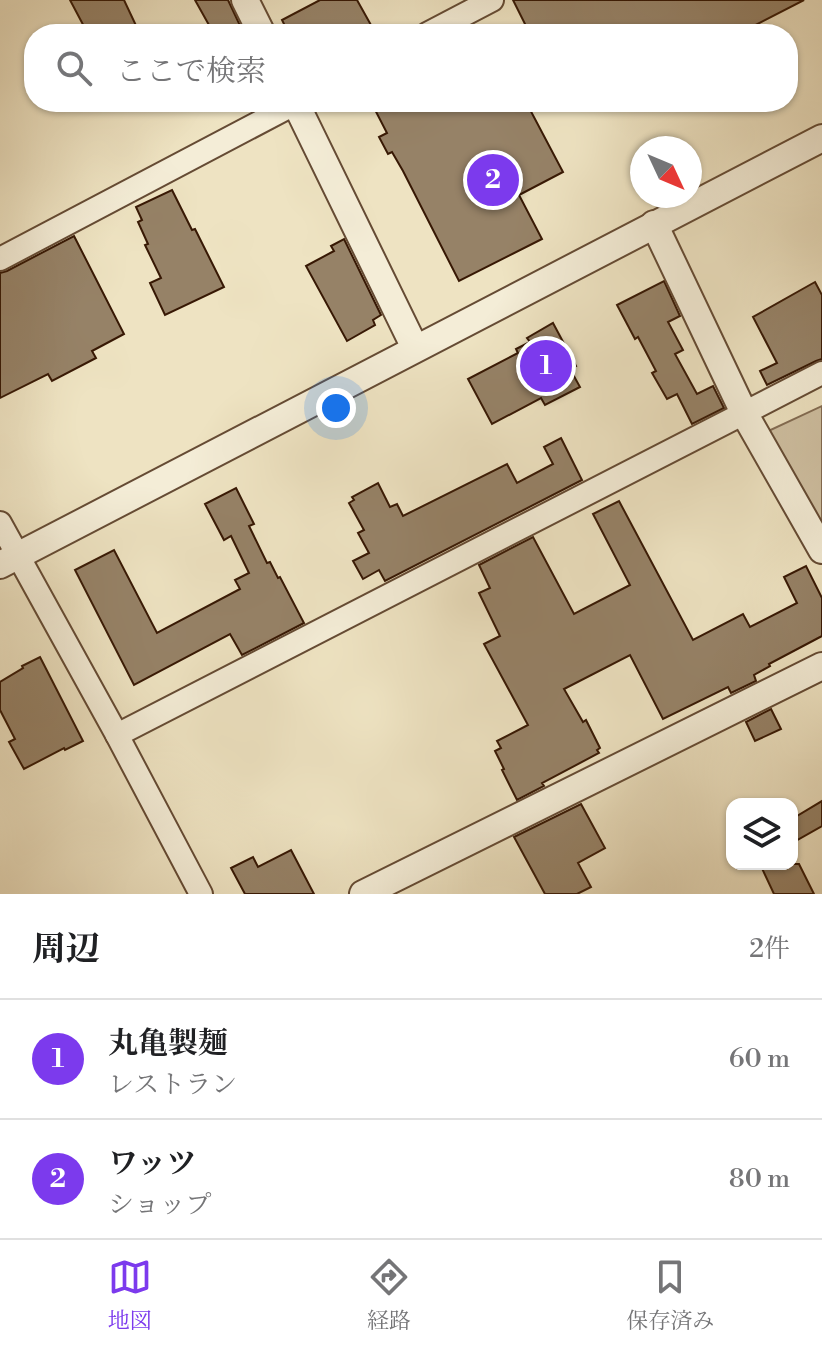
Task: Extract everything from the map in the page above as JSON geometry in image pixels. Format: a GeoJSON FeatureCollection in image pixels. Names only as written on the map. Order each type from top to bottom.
{"type":"FeatureCollection","features":[{"type":"Feature","properties":{"kind":"street"},"geometry":{"type":"LineString","coordinates":[[245,0],[257,24]]}},
{"type":"Feature","properties":{"kind":"street"},"geometry":{"type":"LineString","coordinates":[[446,24],[492,0]]}},
{"type":"Feature","properties":{"kind":"street"},"geometry":{"type":"LineString","coordinates":[[0,259],[278,112]]}},
{"type":"Feature","properties":{"kind":"street"},"geometry":{"type":"LineString","coordinates":[[302,112],[415,348]]}},
{"type":"Feature","properties":{"kind":"street"},"geometry":{"type":"LineString","coordinates":[[9,561],[822,138]]}},
{"type":"Feature","properties":{"kind":"street"},"geometry":{"type":"LineString","coordinates":[[654,224],[744,413],[822,550]]}},
{"type":"Feature","properties":{"kind":"street"},"geometry":{"type":"LineString","coordinates":[[117,735],[822,373]]}},
{"type":"Feature","properties":{"kind":"street"},"geometry":{"type":"LineString","coordinates":[[0,523],[9,561],[117,735],[201,894]]}},
{"type":"Feature","properties":{"kind":"street"},"geometry":{"type":"LineString","coordinates":[[363,894],[822,666]]}},
{"type":"Feature","properties":{"kind":"shaded area"},"geometry":{"type":"Polygon","coordinates":[[[822,406],[822,556],[764,433],[822,406]]]}},
{"type":"Feature","properties":{"kind":"building"},"geometry":{"type":"Polygon","coordinates":[[[70,0],[124,0],[135,24],[83,24],[70,0]]]}},
{"type":"Feature","properties":{"kind":"building"},"geometry":{"type":"Polygon","coordinates":[[[195,0],[228,0],[239,24],[208,24],[195,0]]]}},
{"type":"Feature","properties":{"kind":"building"},"geometry":{"type":"Polygon","coordinates":[[[320,0],[357,0],[370,24],[284,24],[282,20],[320,0]]]}},
{"type":"Feature","properties":{"kind":"building"},"geometry":{"type":"Polygon","coordinates":[[[513,0],[804,0],[757,24],[525,24],[513,0]]]}},
{"type":"Feature","properties":{"kind":"building"},"geometry":{"type":"Polygon","coordinates":[[[376,112],[531,112],[563,172],[519,195],[542,239],[459,281],[403,171],[392,152],[388,154],[379,137],[387,133],[376,112]]]}},
{"type":"Feature","properties":{"kind":"building"},"geometry":{"type":"Polygon","coordinates":[[[172,190],[224,287],[165,315],[150,283],[161,278],[145,245],[148,244],[138,222],[142,220],[136,207],[172,190]]]}},
{"type":"Feature","properties":{"kind":"building"},"geometry":{"type":"Polygon","coordinates":[[[74,236],[124,334],[92,351],[96,358],[52,381],[48,374],[0,398],[0,273],[74,236]]]}},
{"type":"Feature","properties":{"kind":"building"},"geometry":{"type":"Polygon","coordinates":[[[344,239],[381,315],[373,320],[375,325],[347,341],[306,266],[334,251],[331,246],[344,239]]]}},
{"type":"Feature","properties":{"kind":"building"},"geometry":{"type":"Polygon","coordinates":[[[664,281],[680,316],[668,322],[683,350],[675,354],[697,394],[713,386],[724,408],[692,424],[677,394],[667,399],[652,373],[656,371],[638,337],[635,339],[617,305],[664,281]]]}},
{"type":"Feature","properties":{"kind":"building"},"geometry":{"type":"Polygon","coordinates":[[[815,282],[822,295],[822,359],[767,385],[760,371],[777,363],[753,317],[815,282]]]}},
{"type":"Feature","properties":{"kind":"building"},"geometry":{"type":"Polygon","coordinates":[[[553,323],[576,366],[570,369],[580,387],[545,405],[541,398],[492,424],[468,379],[518,353],[516,349],[530,342],[527,338],[553,323]]]}},
{"type":"Feature","properties":{"kind":"building"},"geometry":{"type":"Polygon","coordinates":[[[561,438],[582,480],[385,581],[379,570],[363,579],[353,561],[369,553],[358,533],[364,530],[349,503],[354,500],[352,497],[378,483],[390,507],[397,504],[403,516],[507,464],[517,483],[553,464],[544,447],[561,438]]]}},
{"type":"Feature","properties":{"kind":"building"},"geometry":{"type":"Polygon","coordinates":[[[236,488],[254,524],[249,526],[267,563],[270,562],[280,577],[304,623],[242,655],[230,634],[134,685],[75,570],[114,550],[157,633],[240,589],[235,580],[249,573],[231,536],[224,540],[205,504],[236,488]]]}},
{"type":"Feature","properties":{"kind":"building"},"geometry":{"type":"Polygon","coordinates":[[[619,501],[693,640],[743,614],[750,627],[797,603],[784,577],[806,566],[822,598],[822,636],[769,664],[754,675],[756,681],[731,693],[728,687],[663,719],[630,655],[564,689],[583,722],[586,720],[600,748],[597,750],[599,753],[517,800],[495,751],[501,748],[497,741],[528,725],[484,644],[500,636],[479,593],[490,588],[479,565],[533,537],[574,614],[630,585],[593,514],[619,501]]]}},
{"type":"Feature","properties":{"kind":"building"},"geometry":{"type":"Polygon","coordinates":[[[40,657],[83,741],[24,769],[9,742],[15,739],[0,710],[0,682],[40,657]]]}},
{"type":"Feature","properties":{"kind":"building"},"geometry":{"type":"Polygon","coordinates":[[[771,709],[781,729],[755,741],[746,722],[771,709]]]}},
{"type":"Feature","properties":{"kind":"building"},"geometry":{"type":"Polygon","coordinates":[[[822,801],[822,826],[798,840],[798,815],[822,801]]]}},
{"type":"Feature","properties":{"kind":"building"},"geometry":{"type":"Polygon","coordinates":[[[581,804],[605,848],[578,863],[591,887],[577,894],[545,894],[514,837],[581,804]]]}},
{"type":"Feature","properties":{"kind":"building"},"geometry":{"type":"Polygon","coordinates":[[[291,850],[314,894],[245,894],[231,868],[253,857],[258,867],[291,850]]]}},
{"type":"Feature","properties":{"kind":"building"},"geometry":{"type":"Polygon","coordinates":[[[799,864],[814,894],[774,894],[763,870],[798,870],[799,864]]]}},
{"type":"Feature","properties":{"kind":"place","name":"ワッツ"},"geometry":{"type":"Point","coordinates":[493,180]}},
{"type":"Feature","properties":{"kind":"place","name":"丸亀製麺"},"geometry":{"type":"Point","coordinates":[546,366]}}]}
